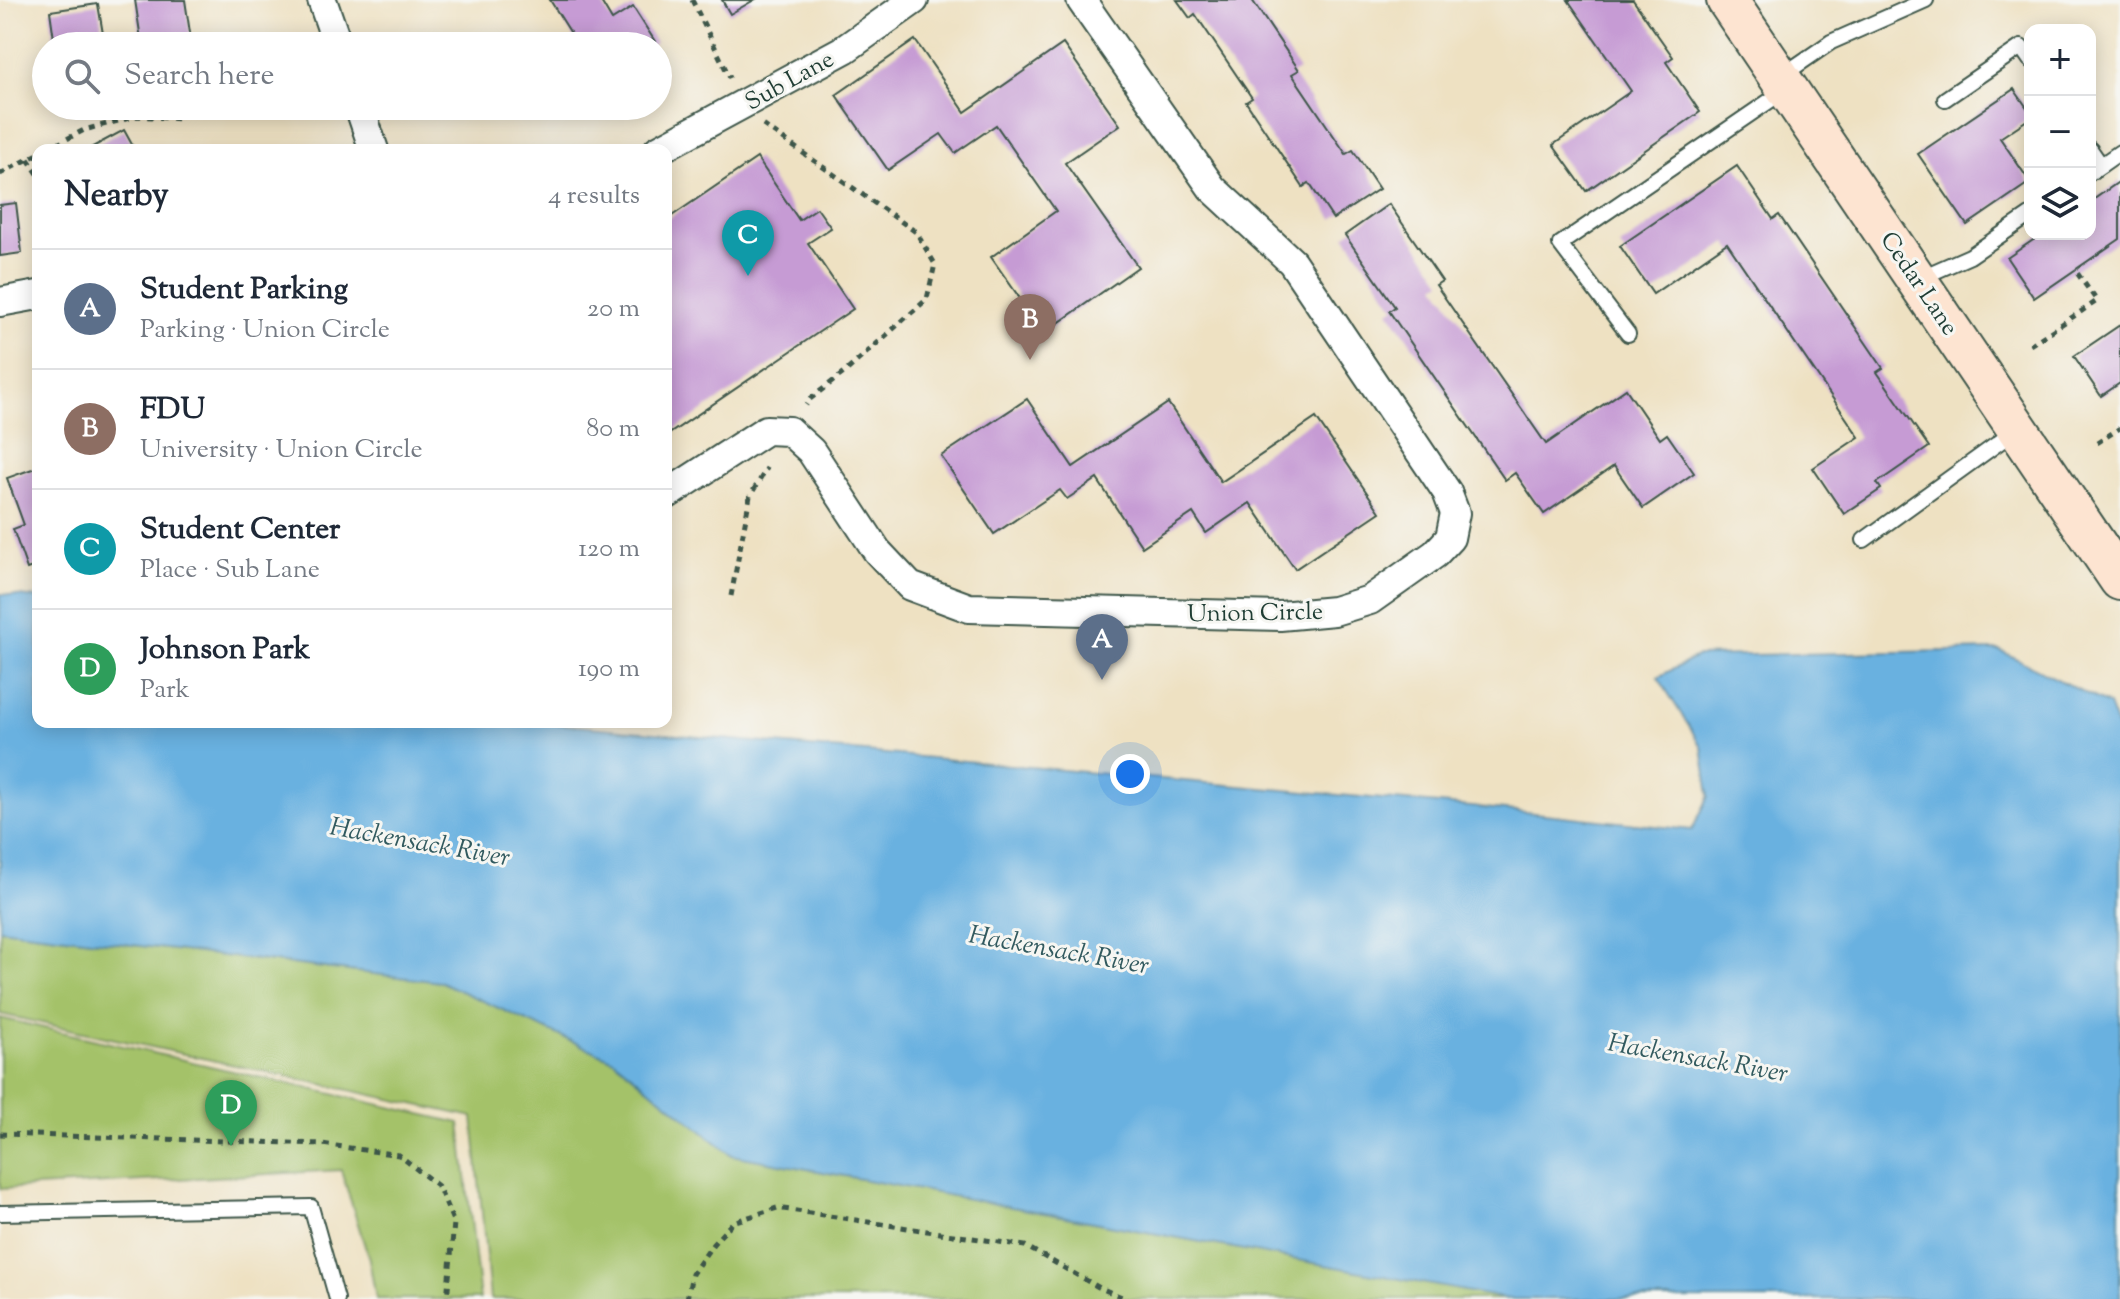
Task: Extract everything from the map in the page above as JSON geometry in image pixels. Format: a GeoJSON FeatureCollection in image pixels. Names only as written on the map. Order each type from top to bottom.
{"type":"FeatureCollection","features":[{"type":"Feature","properties":{"kind":"main road","name":"Cedar Lane"},"geometry":{"type":"LineString","coordinates":[[1727,0],[2112,567]]}},
{"type":"Feature","properties":{"kind":"street"},"geometry":{"type":"LineString","coordinates":[[322,0],[333,32]]}},
{"type":"Feature","properties":{"kind":"street","name":"Sub Lane"},"geometry":{"type":"LineString","coordinates":[[669,144],[845,49],[914,0]]}},
{"type":"Feature","properties":{"kind":"street","name":"Union Circle"},"geometry":{"type":"LineString","coordinates":[[789,431],[811,451],[877,551],[910,586],[969,608],[1280,616],[1334,611],[1370,600],[1435,554],[1450,538],[1455,513],[1447,492],[1292,262],[1212,188],[1081,0]]}},
{"type":"Feature","properties":{"kind":"street"},"geometry":{"type":"LineString","coordinates":[[364,120],[372,144]]}},
{"type":"Feature","properties":{"kind":"street"},"geometry":{"type":"LineString","coordinates":[[0,302],[32,296]]}},
{"type":"Feature","properties":{"kind":"street"},"geometry":{"type":"LineString","coordinates":[[672,491],[766,430],[789,431]]}},
{"type":"Feature","properties":{"kind":"lane"},"geometry":{"type":"LineString","coordinates":[[1628,334],[1560,244],[1784,83],[1831,42],[1926,0]]}},
{"type":"Feature","properties":{"kind":"lane"},"geometry":{"type":"LineString","coordinates":[[1945,99],[2021,47],[2024,51]]}},
{"type":"Feature","properties":{"kind":"lane"},"geometry":{"type":"LineString","coordinates":[[2096,169],[2120,152]]}},
{"type":"Feature","properties":{"kind":"lane"},"geometry":{"type":"LineString","coordinates":[[1918,279],[1970,256],[2024,219]]}},
{"type":"Feature","properties":{"kind":"lane"},"geometry":{"type":"LineString","coordinates":[[1864,540],[2019,429]]}},
{"type":"Feature","properties":{"kind":"lane"},"geometry":{"type":"LineString","coordinates":[[0,1213],[311,1207],[337,1299]]}},
{"type":"Feature","properties":{"kind":"path"},"geometry":{"type":"LineString","coordinates":[[692,0],[743,105],[768,130],[916,232],[935,264],[927,299],[810,399],[789,431],[750,496],[731,596]]}},
{"type":"Feature","properties":{"kind":"path"},"geometry":{"type":"LineString","coordinates":[[57,144],[84,130],[122,120]]}},
{"type":"Feature","properties":{"kind":"path"},"geometry":{"type":"LineString","coordinates":[[0,174],[32,157]]}},
{"type":"Feature","properties":{"kind":"path"},"geometry":{"type":"LineString","coordinates":[[28,159],[32,165]]}},
{"type":"Feature","properties":{"kind":"path"},"geometry":{"type":"LineString","coordinates":[[2030,345],[2097,301],[2075,270]]}},
{"type":"Feature","properties":{"kind":"path"},"geometry":{"type":"LineString","coordinates":[[2097,443],[2120,428]]}},
{"type":"Feature","properties":{"kind":"path"},"geometry":{"type":"LineString","coordinates":[[0,1134],[322,1144],[399,1155],[438,1186],[454,1223],[447,1299]]}},
{"type":"Feature","properties":{"kind":"path"},"geometry":{"type":"LineString","coordinates":[[687,1299],[692,1274],[733,1222],[777,1208],[1025,1246],[1100,1288],[1127,1299]]}},
{"type":"Feature","properties":{"kind":"green space"},"geometry":{"type":"Polygon","coordinates":[[[0,929],[441,982],[614,1060],[732,1155],[1508,1299],[490,1299],[473,1117],[0,1014],[0,929]]]}},
{"type":"Feature","properties":{"kind":"green space"},"geometry":{"type":"Polygon","coordinates":[[[0,1018],[460,1123],[480,1299],[376,1299],[369,1259],[341,1170],[0,1189],[0,1018]]]}},
{"type":"Feature","properties":{"kind":"water","name":"Hackensack River"},"geometry":{"type":"Polygon","coordinates":[[[0,594],[32,597],[32,728],[600,728],[1516,811],[1692,830],[1709,796],[1702,747],[1658,677],[1698,656],[1999,650],[2109,705],[2120,734],[2120,1299],[1508,1299],[732,1155],[614,1060],[441,982],[0,929],[0,594]]]}},
{"type":"Feature","properties":{"kind":"building"},"geometry":{"type":"Polygon","coordinates":[[[135,0],[185,0],[190,32],[140,32],[135,0]]]}},
{"type":"Feature","properties":{"kind":"building"},"geometry":{"type":"Polygon","coordinates":[[[550,0],[600,0],[612,20],[633,7],[649,32],[570,32],[550,0]]]}},
{"type":"Feature","properties":{"kind":"building"},"geometry":{"type":"Polygon","coordinates":[[[722,0],[754,0],[730,14],[722,0]]]}},
{"type":"Feature","properties":{"kind":"building"},"geometry":{"type":"Polygon","coordinates":[[[1177,0],[1252,0],[1299,70],[1292,74],[1346,154],[1353,150],[1379,189],[1333,219],[1309,183],[1303,187],[1246,102],[1252,98],[1195,14],[1190,18],[1177,0]]]}},
{"type":"Feature","properties":{"kind":"building"},"geometry":{"type":"Polygon","coordinates":[[[1568,0],[1633,0],[1673,57],[1666,62],[1700,112],[1586,191],[1553,145],[1631,91],[1568,0]]]}},
{"type":"Feature","properties":{"kind":"building"},"geometry":{"type":"Polygon","coordinates":[[[98,4],[103,32],[53,32],[50,11],[98,4]]]}},
{"type":"Feature","properties":{"kind":"building"},"geometry":{"type":"Polygon","coordinates":[[[915,40],[965,112],[1063,44],[1120,125],[1065,163],[1138,267],[1044,333],[991,257],[1056,211],[996,125],[955,153],[941,134],[888,170],[836,95],[915,40]]]}},
{"type":"Feature","properties":{"kind":"building"},"geometry":{"type":"Polygon","coordinates":[[[2014,89],[2024,103],[2024,122],[2000,138],[2024,173],[2024,186],[1967,225],[1918,154],[2014,89]]]}},
{"type":"Feature","properties":{"kind":"building"},"geometry":{"type":"Polygon","coordinates":[[[124,130],[132,144],[98,144],[124,130]]]}},
{"type":"Feature","properties":{"kind":"building"},"geometry":{"type":"Polygon","coordinates":[[[757,158],[799,220],[817,208],[831,228],[808,243],[853,309],[672,432],[672,216],[757,158]]]}},
{"type":"Feature","properties":{"kind":"building"},"geometry":{"type":"Polygon","coordinates":[[[1737,166],[1773,219],[1779,215],[1883,368],[1877,372],[1929,447],[1877,483],[1881,489],[1844,514],[1813,468],[1859,437],[1727,243],[1653,294],[1620,246],[1737,166]]]}},
{"type":"Feature","properties":{"kind":"building"},"geometry":{"type":"Polygon","coordinates":[[[2120,181],[2120,239],[2034,298],[2007,258],[2033,240],[2096,240],[2096,198],[2120,181]]]}},
{"type":"Feature","properties":{"kind":"building"},"geometry":{"type":"Polygon","coordinates":[[[16,203],[22,253],[0,256],[0,205],[16,203]]]}},
{"type":"Feature","properties":{"kind":"building"},"geometry":{"type":"Polygon","coordinates":[[[1389,204],[1442,281],[1436,285],[1546,444],[1626,389],[1660,439],[1667,434],[1694,473],[1643,508],[1614,466],[1544,514],[1515,473],[1505,480],[1389,311],[1395,307],[1345,235],[1389,204]]]}},
{"type":"Feature","properties":{"kind":"building"},"geometry":{"type":"Polygon","coordinates":[[[2120,325],[2120,383],[2101,396],[2074,356],[2120,325]]]}},
{"type":"Feature","properties":{"kind":"building"},"geometry":{"type":"Polygon","coordinates":[[[1027,399],[1073,467],[1168,403],[1221,482],[1316,418],[1380,512],[1295,569],[1250,503],[1206,533],[1193,513],[1142,547],[1097,479],[1067,499],[1060,490],[994,534],[941,456],[1027,399]]]}},
{"type":"Feature","properties":{"kind":"building"},"geometry":{"type":"Polygon","coordinates":[[[32,469],[32,567],[27,569],[13,529],[24,525],[7,478],[32,469]]]}},
{"type":"Feature","properties":{"kind":"place","name":"Student Center"},"geometry":{"type":"Point","coordinates":[748,276]}},
{"type":"Feature","properties":{"kind":"place","name":"FDU"},"geometry":{"type":"Point","coordinates":[1030,360]}},
{"type":"Feature","properties":{"kind":"place","name":"Student Parking"},"geometry":{"type":"Point","coordinates":[1102,680]}},
{"type":"Feature","properties":{"kind":"place","name":"Johnson Park"},"geometry":{"type":"Point","coordinates":[231,1146]}}]}
